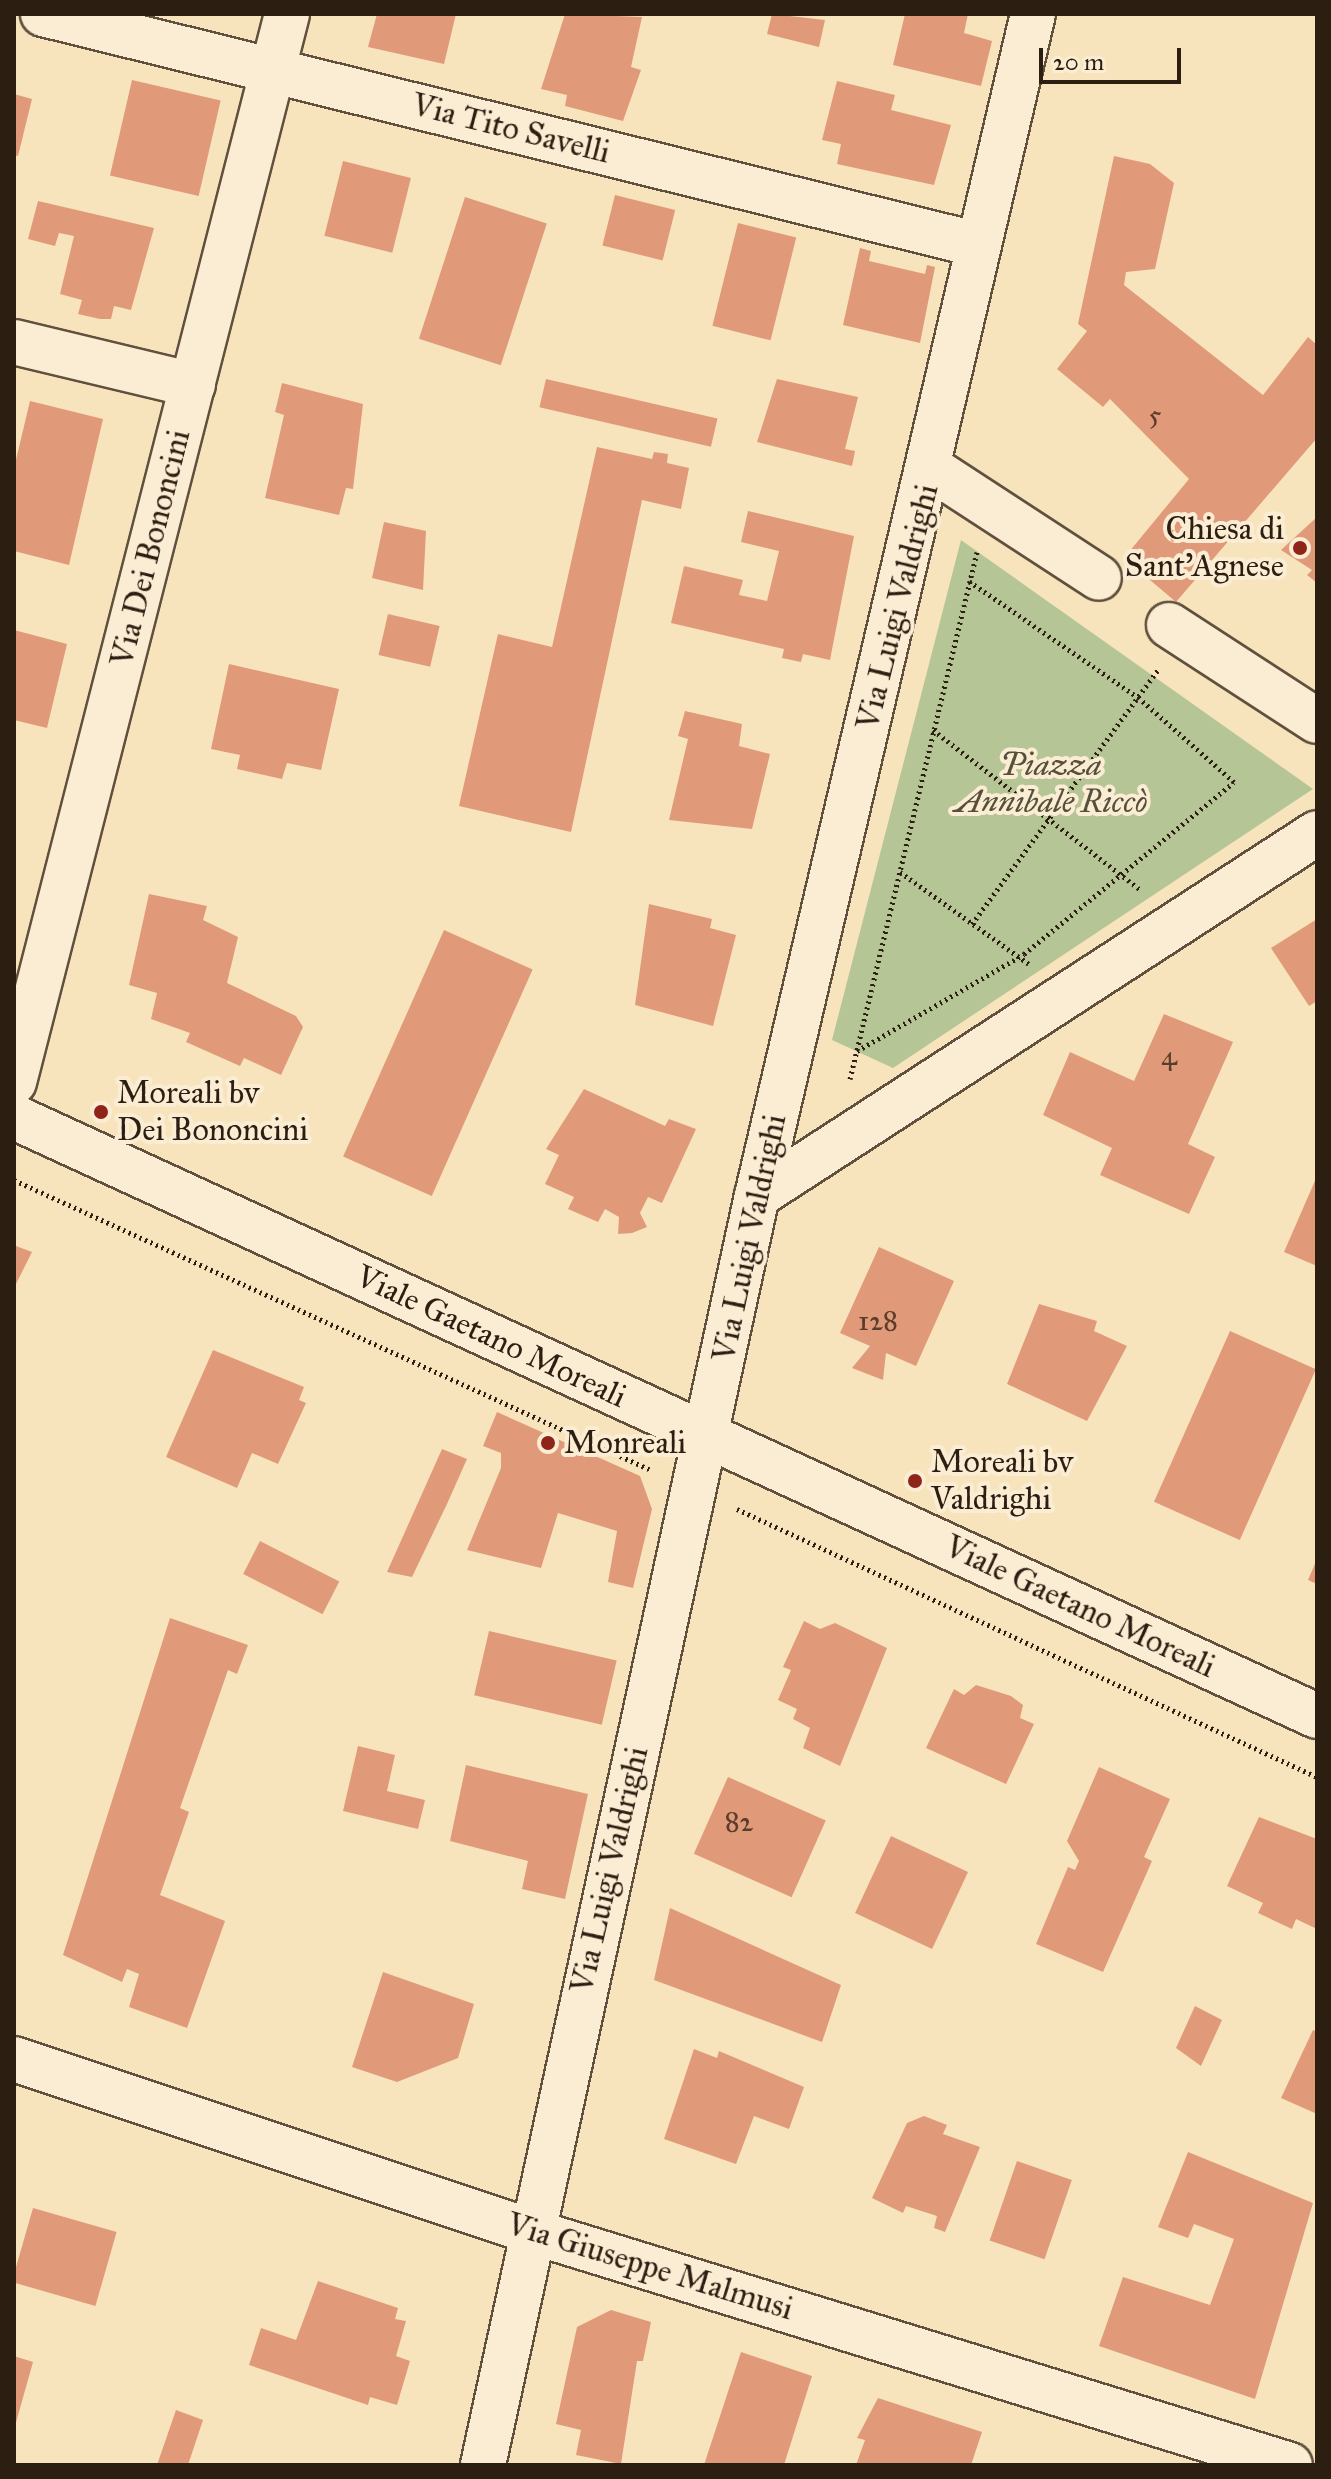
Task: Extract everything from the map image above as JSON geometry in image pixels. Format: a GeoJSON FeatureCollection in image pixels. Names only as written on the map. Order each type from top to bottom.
{"type":"FeatureCollection","features":[{"type":"Feature","properties":{"kind":"street","name":"Via Tito Savelli"},"geometry":{"type":"LineString","coordinates":[[43,14],[979,245]]}},
{"type":"Feature","properties":{"kind":"street","name":"Via Dei Bononcini"},"geometry":{"type":"LineString","coordinates":[[14,1082],[287,14]]}},
{"type":"Feature","properties":{"kind":"street","name":"Via Luigi Valdrighi"},"geometry":{"type":"LineString","coordinates":[[483,2465],[530,2231],[707,1437],[757,1196],[932,469],[979,245],[1033,14]]}},
{"type":"Feature","properties":{"kind":"street"},"geometry":{"type":"LineString","coordinates":[[14,342],[193,385]]}},
{"type":"Feature","properties":{"kind":"street"},"geometry":{"type":"LineString","coordinates":[[932,469],[1099,578]]}},
{"type":"Feature","properties":{"kind":"street"},"geometry":{"type":"LineString","coordinates":[[1175,628],[1317,721]]}},
{"type":"Feature","properties":{"kind":"street"},"geometry":{"type":"LineString","coordinates":[[757,1196],[1317,833]]}},
{"type":"Feature","properties":{"kind":"street","name":"Viale Gaetano Moreali"},"geometry":{"type":"LineString","coordinates":[[14,1117],[1317,1716]]}},
{"type":"Feature","properties":{"kind":"street","name":"Via Giuseppe Malmusi"},"geometry":{"type":"LineString","coordinates":[[14,2059],[530,2231],[1290,2465]]}},
{"type":"Feature","properties":{"kind":"path"},"geometry":{"type":"LineString","coordinates":[[833,1146],[978,552],[972,496]]}},
{"type":"Feature","properties":{"kind":"path"},"geometry":{"type":"LineString","coordinates":[[857,1051],[1019,957],[1118,872],[1234,782],[1139,698],[969,581]]}},
{"type":"Feature","properties":{"kind":"path"},"geometry":{"type":"LineString","coordinates":[[972,924],[1139,698],[1175,628]]}},
{"type":"Feature","properties":{"kind":"path"},"geometry":{"type":"LineString","coordinates":[[933,730],[1180,921]]}},
{"type":"Feature","properties":{"kind":"path"},"geometry":{"type":"LineString","coordinates":[[900,872],[1069,993]]}},
{"type":"Feature","properties":{"kind":"green space","name":"Piazza Annibale Riccò"},"geometry":{"type":"Polygon","coordinates":[[[961,540],[1313,789],[893,1068],[832,1040],[961,540]]]}},
{"type":"Feature","properties":{"kind":"building"},"geometry":{"type":"Polygon","coordinates":[[[377,14],[456,14],[444,64],[368,47],[377,14]]]}},
{"type":"Feature","properties":{"kind":"building"},"geometry":{"type":"Polygon","coordinates":[[[565,14],[642,17],[631,67],[641,70],[623,121],[565,106],[567,95],[541,89],[565,14]]]}},
{"type":"Feature","properties":{"kind":"building"},"geometry":{"type":"Polygon","coordinates":[[[772,14],[825,20],[819,47],[767,34],[772,14]]]}},
{"type":"Feature","properties":{"kind":"building"},"geometry":{"type":"Polygon","coordinates":[[[905,14],[968,14],[964,33],[992,41],[981,86],[893,65],[905,14]]]}},
{"type":"Feature","properties":{"kind":"building"},"geometry":{"type":"Polygon","coordinates":[[[132,80],[221,100],[199,196],[110,175],[132,80]]]}},
{"type":"Feature","properties":{"kind":"building"},"geometry":{"type":"Polygon","coordinates":[[[837,81],[895,95],[891,110],[951,125],[934,185],[837,164],[841,144],[822,140],[837,81]]]}},
{"type":"Feature","properties":{"kind":"building"},"geometry":{"type":"Polygon","coordinates":[[[14,94],[32,99],[18,156],[14,155],[14,94]]]}},
{"type":"Feature","properties":{"kind":"building"},"geometry":{"type":"Polygon","coordinates":[[[1114,156],[1150,164],[1174,183],[1155,269],[1126,272],[1124,285],[1263,395],[1308,337],[1317,345],[1317,438],[1176,602],[1124,558],[1189,479],[1110,399],[1103,407],[1057,369],[1087,331],[1078,324],[1114,156]]]}},
{"type":"Feature","properties":{"kind":"building"},"geometry":{"type":"Polygon","coordinates":[[[343,161],[411,178],[392,253],[324,236],[343,161]]]}},
{"type":"Feature","properties":{"kind":"building"},"geometry":{"type":"Polygon","coordinates":[[[615,195],[675,210],[663,260],[602,245],[615,195]]]}},
{"type":"Feature","properties":{"kind":"building"},"geometry":{"type":"Polygon","coordinates":[[[465,197],[547,224],[501,365],[419,339],[465,197]]]}},
{"type":"Feature","properties":{"kind":"building"},"geometry":{"type":"Polygon","coordinates":[[[38,201],[154,228],[131,310],[114,306],[111,319],[100,319],[78,314],[82,300],[60,294],[74,236],[59,233],[55,246],[28,239],[38,201]]]}},
{"type":"Feature","properties":{"kind":"building"},"geometry":{"type":"Polygon","coordinates":[[[738,223],[796,238],[771,340],[712,326],[738,223]]]}},
{"type":"Feature","properties":{"kind":"building"},"geometry":{"type":"Polygon","coordinates":[[[860,248],[871,251],[869,261],[925,274],[927,265],[935,267],[920,343],[843,325],[860,248]]]}},
{"type":"Feature","properties":{"kind":"building"},"geometry":{"type":"Polygon","coordinates":[[[546,379],[717,419],[711,447],[539,407],[546,379]]]}},
{"type":"Feature","properties":{"kind":"building"},"geometry":{"type":"Polygon","coordinates":[[[777,379],[858,397],[845,449],[855,451],[852,466],[757,442],[777,379]]]}},
{"type":"Feature","properties":{"kind":"building"},"geometry":{"type":"Polygon","coordinates":[[[282,383],[363,404],[353,489],[346,488],[339,515],[265,498],[284,415],[275,412],[282,383]]]}},
{"type":"Feature","properties":{"kind":"building"},"geometry":{"type":"Polygon","coordinates":[[[30,401],[103,419],[69,565],[14,551],[14,468],[30,401]]]}},
{"type":"Feature","properties":{"kind":"building"},"geometry":{"type":"Polygon","coordinates":[[[597,447],[652,459],[654,452],[668,454],[667,463],[689,468],[681,509],[642,500],[571,832],[459,806],[498,634],[552,647],[597,447]]]}},
{"type":"Feature","properties":{"kind":"building"},"geometry":{"type":"Polygon","coordinates":[[[748,511],[854,536],[830,660],[803,654],[801,662],[782,658],[784,649],[671,623],[684,566],[743,580],[739,595],[767,601],[779,551],[741,542],[748,511]]]}},
{"type":"Feature","properties":{"kind":"building","name":"Chiesa di Sant'Agnese"},"geometry":{"type":"Polygon","coordinates":[[[1317,517],[1317,583],[1307,575],[1312,570],[1281,550],[1317,517]]]}},
{"type":"Feature","properties":{"kind":"building"},"geometry":{"type":"Polygon","coordinates":[[[384,522],[426,531],[423,590],[372,578],[384,522]]]}},
{"type":"Feature","properties":{"kind":"building"},"geometry":{"type":"Polygon","coordinates":[[[388,614],[440,626],[430,667],[379,655],[388,614]]]}},
{"type":"Feature","properties":{"kind":"building"},"geometry":{"type":"Polygon","coordinates":[[[14,630],[67,644],[47,728],[14,720],[14,630]]]}},
{"type":"Feature","properties":{"kind":"building"},"geometry":{"type":"Polygon","coordinates":[[[229,664],[339,689],[321,770],[287,763],[282,779],[237,769],[240,755],[211,749],[229,664]]]}},
{"type":"Feature","properties":{"kind":"building"},"geometry":{"type":"Polygon","coordinates":[[[685,711],[742,724],[739,746],[770,754],[752,829],[669,820],[688,739],[678,736],[685,711]]]}},
{"type":"Feature","properties":{"kind":"building"},"geometry":{"type":"Polygon","coordinates":[[[149,894],[207,906],[203,920],[238,937],[227,983],[296,1016],[303,1027],[281,1075],[244,1058],[240,1066],[186,1042],[190,1033],[151,1019],[157,993],[129,985],[149,894]]]}},
{"type":"Feature","properties":{"kind":"building"},"geometry":{"type":"Polygon","coordinates":[[[649,904],[712,919],[710,928],[736,935],[713,1026],[635,1005],[649,904]]]}},
{"type":"Feature","properties":{"kind":"building"},"geometry":{"type":"Polygon","coordinates":[[[1317,919],[1317,1001],[1309,1006],[1271,948],[1317,919]]]}},
{"type":"Feature","properties":{"kind":"building"},"geometry":{"type":"Polygon","coordinates":[[[444,930],[533,969],[432,1196],[343,1157],[444,930]]]}},
{"type":"Feature","properties":{"kind":"building"},"geometry":{"type":"Polygon","coordinates":[[[1164,1014],[1233,1042],[1188,1144],[1215,1157],[1189,1214],[1100,1175],[1112,1148],[1043,1115],[1070,1052],[1134,1081],[1164,1014]]]}},
{"type":"Feature","properties":{"kind":"building"},"geometry":{"type":"Polygon","coordinates":[[[584,1089],[665,1126],[669,1119],[696,1129],[662,1203],[648,1197],[640,1213],[647,1227],[632,1233],[618,1234],[619,1217],[605,1209],[598,1222],[568,1209],[574,1197],[545,1184],[559,1155],[546,1149],[584,1089]]]}},
{"type":"Feature","properties":{"kind":"building"},"geometry":{"type":"Polygon","coordinates":[[[1317,1176],[1317,1266],[1284,1252],[1317,1176]]]}},
{"type":"Feature","properties":{"kind":"building"},"geometry":{"type":"Polygon","coordinates":[[[879,1247],[954,1281],[916,1366],[886,1353],[883,1380],[852,1368],[870,1346],[840,1333],[879,1247]]]}},
{"type":"Feature","properties":{"kind":"building"},"geometry":{"type":"Polygon","coordinates":[[[14,1248],[32,1252],[14,1288],[14,1248]]]}},
{"type":"Feature","properties":{"kind":"building"},"geometry":{"type":"Polygon","coordinates":[[[1039,1304],[1097,1321],[1094,1331],[1127,1346],[1087,1421],[1007,1384],[1039,1304]]]}},
{"type":"Feature","properties":{"kind":"building"},"geometry":{"type":"Polygon","coordinates":[[[1230,1331],[1316,1369],[1240,1540],[1154,1502],[1230,1331]]]}},
{"type":"Feature","properties":{"kind":"building"},"geometry":{"type":"Polygon","coordinates":[[[213,1350],[304,1387],[299,1400],[306,1403],[278,1464],[252,1453],[237,1488],[166,1457],[213,1350]]]}},
{"type":"Feature","properties":{"kind":"building"},"geometry":{"type":"Polygon","coordinates":[[[497,1412],[640,1476],[652,1509],[633,1588],[608,1582],[617,1531],[558,1513],[541,1568],[467,1550],[501,1468],[501,1453],[483,1446],[497,1412]]]}},
{"type":"Feature","properties":{"kind":"building"},"geometry":{"type":"Polygon","coordinates":[[[442,1449],[467,1459],[447,1504],[412,1577],[387,1572],[442,1449]]]}},
{"type":"Feature","properties":{"kind":"building"},"geometry":{"type":"Polygon","coordinates":[[[260,1541],[339,1581],[323,1614],[243,1574],[260,1541]]]}},
{"type":"Feature","properties":{"kind":"building"},"geometry":{"type":"Polygon","coordinates":[[[1317,1559],[1317,1584],[1308,1580],[1317,1559]]]}},
{"type":"Feature","properties":{"kind":"building"},"geometry":{"type":"Polygon","coordinates":[[[170,1618],[248,1645],[237,1674],[228,1670],[180,1808],[189,1812],[160,1895],[225,1921],[187,2028],[129,2007],[139,1974],[127,1969],[122,1982],[63,1955],[170,1618]]]}},
{"type":"Feature","properties":{"kind":"building"},"geometry":{"type":"Polygon","coordinates":[[[804,1621],[820,1629],[835,1623],[887,1648],[840,1766],[803,1748],[810,1728],[793,1719],[797,1709],[778,1700],[791,1670],[783,1667],[804,1621]]]}},
{"type":"Feature","properties":{"kind":"building"},"geometry":{"type":"Polygon","coordinates":[[[489,1631],[617,1660],[602,1725],[474,1695],[489,1631]]]}},
{"type":"Feature","properties":{"kind":"building"},"geometry":{"type":"Polygon","coordinates":[[[976,1685],[1011,1696],[1023,1705],[1020,1718],[1034,1724],[1006,1784],[926,1748],[954,1689],[964,1695],[976,1685]]]}},
{"type":"Feature","properties":{"kind":"building"},"geometry":{"type":"Polygon","coordinates":[[[358,1746],[395,1755],[387,1791],[425,1800],[418,1829],[343,1811],[358,1746]]]}},
{"type":"Feature","properties":{"kind":"building"},"geometry":{"type":"Polygon","coordinates":[[[466,1765],[588,1794],[565,1899],[522,1889],[528,1861],[450,1841],[466,1765]]]}},
{"type":"Feature","properties":{"kind":"building"},"geometry":{"type":"Polygon","coordinates":[[[1099,1767],[1170,1799],[1144,1857],[1152,1861],[1103,1972],[1036,1944],[1068,1867],[1075,1870],[1079,1861],[1067,1841],[1099,1767]]]}},
{"type":"Feature","properties":{"kind":"building"},"geometry":{"type":"Polygon","coordinates":[[[728,1777],[826,1821],[792,1897],[694,1854],[728,1777]]]}},
{"type":"Feature","properties":{"kind":"building"},"geometry":{"type":"Polygon","coordinates":[[[1259,1817],[1317,1839],[1317,1929],[1296,1919],[1292,1929],[1258,1913],[1263,1903],[1227,1886],[1259,1817]]]}},
{"type":"Feature","properties":{"kind":"building"},"geometry":{"type":"Polygon","coordinates":[[[891,1836],[968,1872],[932,1949],[855,1913],[891,1836]]]}},
{"type":"Feature","properties":{"kind":"building"},"geometry":{"type":"Polygon","coordinates":[[[670,1908],[841,1985],[822,2042],[654,1980],[670,1908]]]}},
{"type":"Feature","properties":{"kind":"building"},"geometry":{"type":"Polygon","coordinates":[[[383,1972],[474,2004],[458,2058],[397,2082],[352,2067],[383,1972]]]}},
{"type":"Feature","properties":{"kind":"building"},"geometry":{"type":"Polygon","coordinates":[[[1195,2006],[1222,2020],[1201,2066],[1176,2048],[1195,2006]]]}},
{"type":"Feature","properties":{"kind":"building"},"geometry":{"type":"Polygon","coordinates":[[[1313,2030],[1317,2032],[1317,2114],[1281,2098],[1313,2030]]]}},
{"type":"Feature","properties":{"kind":"building"},"geometry":{"type":"Polygon","coordinates":[[[694,2049],[717,2058],[719,2051],[804,2087],[789,2129],[754,2116],[736,2164],[664,2139],[694,2049]]]}},
{"type":"Feature","properties":{"kind":"building"},"geometry":{"type":"Polygon","coordinates":[[[924,2116],[947,2125],[943,2134],[980,2147],[945,2232],[934,2228],[937,2216],[906,2206],[903,2213],[872,2198],[907,2123],[924,2116]]]}},
{"type":"Feature","properties":{"kind":"building"},"geometry":{"type":"Polygon","coordinates":[[[1188,2152],[1313,2203],[1255,2399],[1099,2346],[1123,2277],[1210,2305],[1234,2239],[1194,2224],[1188,2238],[1158,2227],[1188,2152]]]}},
{"type":"Feature","properties":{"kind":"building"},"geometry":{"type":"Polygon","coordinates":[[[1017,2161],[1072,2180],[1044,2259],[990,2240],[1017,2161]]]}},
{"type":"Feature","properties":{"kind":"building"},"geometry":{"type":"Polygon","coordinates":[[[33,2208],[117,2232],[95,2306],[14,2283],[33,2208]]]}},
{"type":"Feature","properties":{"kind":"building"},"geometry":{"type":"Polygon","coordinates":[[[318,2281],[398,2308],[395,2319],[406,2321],[396,2356],[410,2361],[397,2405],[370,2397],[368,2405],[249,2365],[261,2328],[296,2340],[318,2281]]]}},
{"type":"Feature","properties":{"kind":"building"},"geometry":{"type":"Polygon","coordinates":[[[611,2310],[651,2322],[643,2361],[637,2361],[621,2464],[576,2455],[581,2430],[556,2424],[577,2327],[611,2310]]]}},
{"type":"Feature","properties":{"kind":"building"},"geometry":{"type":"Polygon","coordinates":[[[741,2352],[812,2376],[784,2465],[704,2465],[741,2352]]]}},
{"type":"Feature","properties":{"kind":"building"},"geometry":{"type":"Polygon","coordinates":[[[14,2356],[33,2362],[15,2426],[14,2426],[14,2356]]]}},
{"type":"Feature","properties":{"kind":"building"},"geometry":{"type":"Polygon","coordinates":[[[878,2398],[982,2432],[971,2465],[856,2465],[865,2440],[857,2438],[878,2398]]]}},
{"type":"Feature","properties":{"kind":"building"},"geometry":{"type":"Polygon","coordinates":[[[176,2410],[203,2420],[188,2465],[157,2465],[176,2410]]]}},
{"type":"Feature","properties":{"kind":"place","name":"Chiesa di Sant'Agnese"},"geometry":{"type":"Point","coordinates":[1300,548]}},
{"type":"Feature","properties":{"kind":"place","name":"Moreali bv Dei Bononcini"},"geometry":{"type":"Point","coordinates":[101,1112]}},
{"type":"Feature","properties":{"kind":"place","name":"Monreali"},"geometry":{"type":"Point","coordinates":[548,1443]}},
{"type":"Feature","properties":{"kind":"place","name":"Moreali bv Valdrighi"},"geometry":{"type":"Point","coordinates":[915,1481]}}]}
